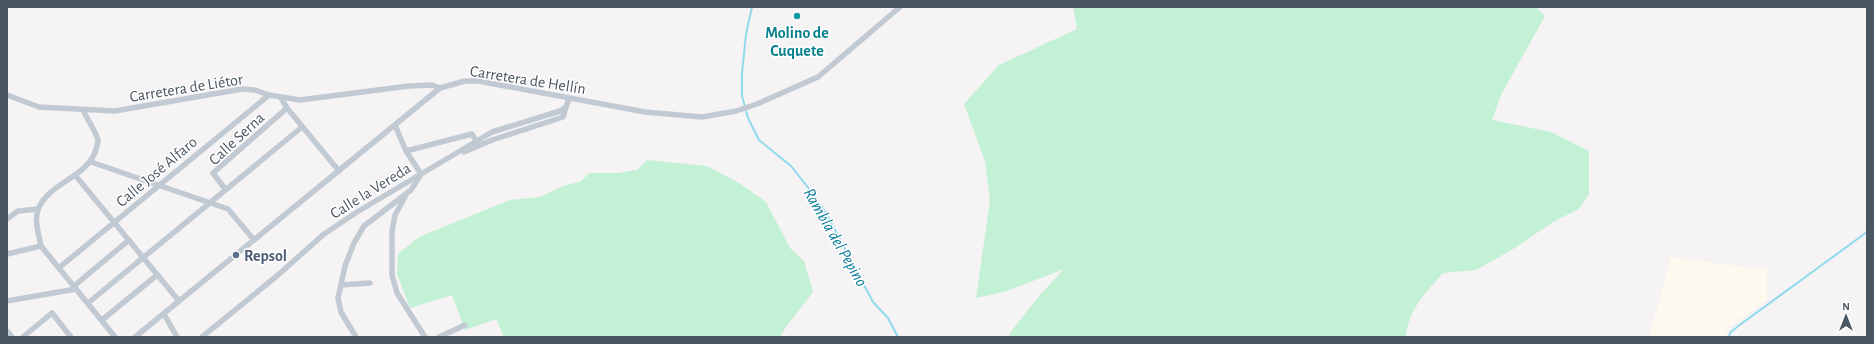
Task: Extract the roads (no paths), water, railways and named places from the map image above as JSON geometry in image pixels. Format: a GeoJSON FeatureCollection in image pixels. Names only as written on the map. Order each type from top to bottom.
{"type":"FeatureCollection","features":[{"type":"Feature","properties":{"kind":"street","name":"Carretera de Hellín"},"geometry":{"type":"LineString","coordinates":[[135,337],[440,88],[465,81],[478,81],[645,112],[702,117],[736,111],[757,104],[818,77],[900,7]]}},
{"type":"Feature","properties":{"kind":"street","name":"Carretera de Liétor"},"geometry":{"type":"LineString","coordinates":[[7,95],[39,107],[83,110],[126,109],[242,89],[255,90],[281,98],[300,100],[409,86],[432,85],[440,88]]}},
{"type":"Feature","properties":{"kind":"street","name":"Calle José Alfaro"},"geometry":{"type":"LineString","coordinates":[[60,267],[269,95]]}},
{"type":"Feature","properties":{"kind":"street"},"geometry":{"type":"LineString","coordinates":[[281,98],[302,127],[339,171]]}},
{"type":"Feature","properties":{"kind":"street"},"geometry":{"type":"LineString","coordinates":[[458,153],[472,149],[492,140],[563,117],[570,99]]}},
{"type":"Feature","properties":{"kind":"street","name":"Calle la Vereda"},"geometry":{"type":"LineString","coordinates":[[202,337],[278,275],[324,234],[492,132],[560,111],[566,107]]}},
{"type":"Feature","properties":{"kind":"street","name":"Calle Serna"},"geometry":{"type":"LineString","coordinates":[[225,189],[212,173],[287,108]]}},
{"type":"Feature","properties":{"kind":"street"},"geometry":{"type":"LineString","coordinates":[[83,110],[98,141],[94,158],[75,175],[53,191],[38,209],[36,218],[42,246],[116,337]]}},
{"type":"Feature","properties":{"kind":"street"},"geometry":{"type":"LineString","coordinates":[[395,126],[406,151],[421,174],[400,205],[394,220],[392,231],[392,275],[398,293],[425,337]]}},
{"type":"Feature","properties":{"kind":"street"},"geometry":{"type":"LineString","coordinates":[[88,303],[142,256],[210,203],[225,189],[302,127]]}},
{"type":"Feature","properties":{"kind":"street"},"geometry":{"type":"LineString","coordinates":[[406,151],[472,134],[476,141]]}},
{"type":"Feature","properties":{"kind":"street"},"geometry":{"type":"LineString","coordinates":[[91,162],[228,209],[254,240]]}},
{"type":"Feature","properties":{"kind":"street"},"geometry":{"type":"LineString","coordinates":[[75,175],[179,301]]}},
{"type":"Feature","properties":{"kind":"street"},"geometry":{"type":"LineString","coordinates":[[356,337],[341,312],[338,298],[350,255],[364,226],[408,193]]}},
{"type":"Feature","properties":{"kind":"street"},"geometry":{"type":"LineString","coordinates":[[7,219],[18,211],[38,209]]}},
{"type":"Feature","properties":{"kind":"street"},"geometry":{"type":"LineString","coordinates":[[7,301],[75,287],[129,240]]}},
{"type":"Feature","properties":{"kind":"street"},"geometry":{"type":"LineString","coordinates":[[7,254],[42,246]]}},
{"type":"Feature","properties":{"kind":"street"},"geometry":{"type":"LineString","coordinates":[[102,320],[157,275]]}},
{"type":"Feature","properties":{"kind":"street"},"geometry":{"type":"LineString","coordinates":[[341,285],[370,283]]}},
{"type":"Feature","properties":{"kind":"street"},"geometry":{"type":"LineString","coordinates":[[23,337],[52,314],[71,337]]}},
{"type":"Feature","properties":{"kind":"street"},"geometry":{"type":"LineString","coordinates":[[164,314],[178,337]]}},
{"type":"Feature","properties":{"kind":"street"},"geometry":{"type":"LineString","coordinates":[[439,337],[465,325]]}},
{"type":"Feature","properties":{"kind":"street"},"geometry":{"type":"LineString","coordinates":[[7,331],[12,337]]}},
{"type":"Feature","properties":{"kind":"waterway","name":"Rambla del Pepino"},"geometry":{"type":"LineString","coordinates":[[752,7],[746,34],[742,73],[742,96],[748,118],[759,140],[791,166],[826,213],[873,302],[888,318],[898,337]]}},
{"type":"Feature","properties":{"kind":"waterway"},"geometry":{"type":"LineString","coordinates":[[1729,337],[1730,333],[1737,327],[1867,232]]}},
{"type":"Feature","properties":{"kind":"place","name":"Molino de Cuquete"},"geometry":{"type":"Point","coordinates":[797,16]}},
{"type":"Feature","properties":{"kind":"place","name":"Repsol"},"geometry":{"type":"Point","coordinates":[236,255]}}]}
